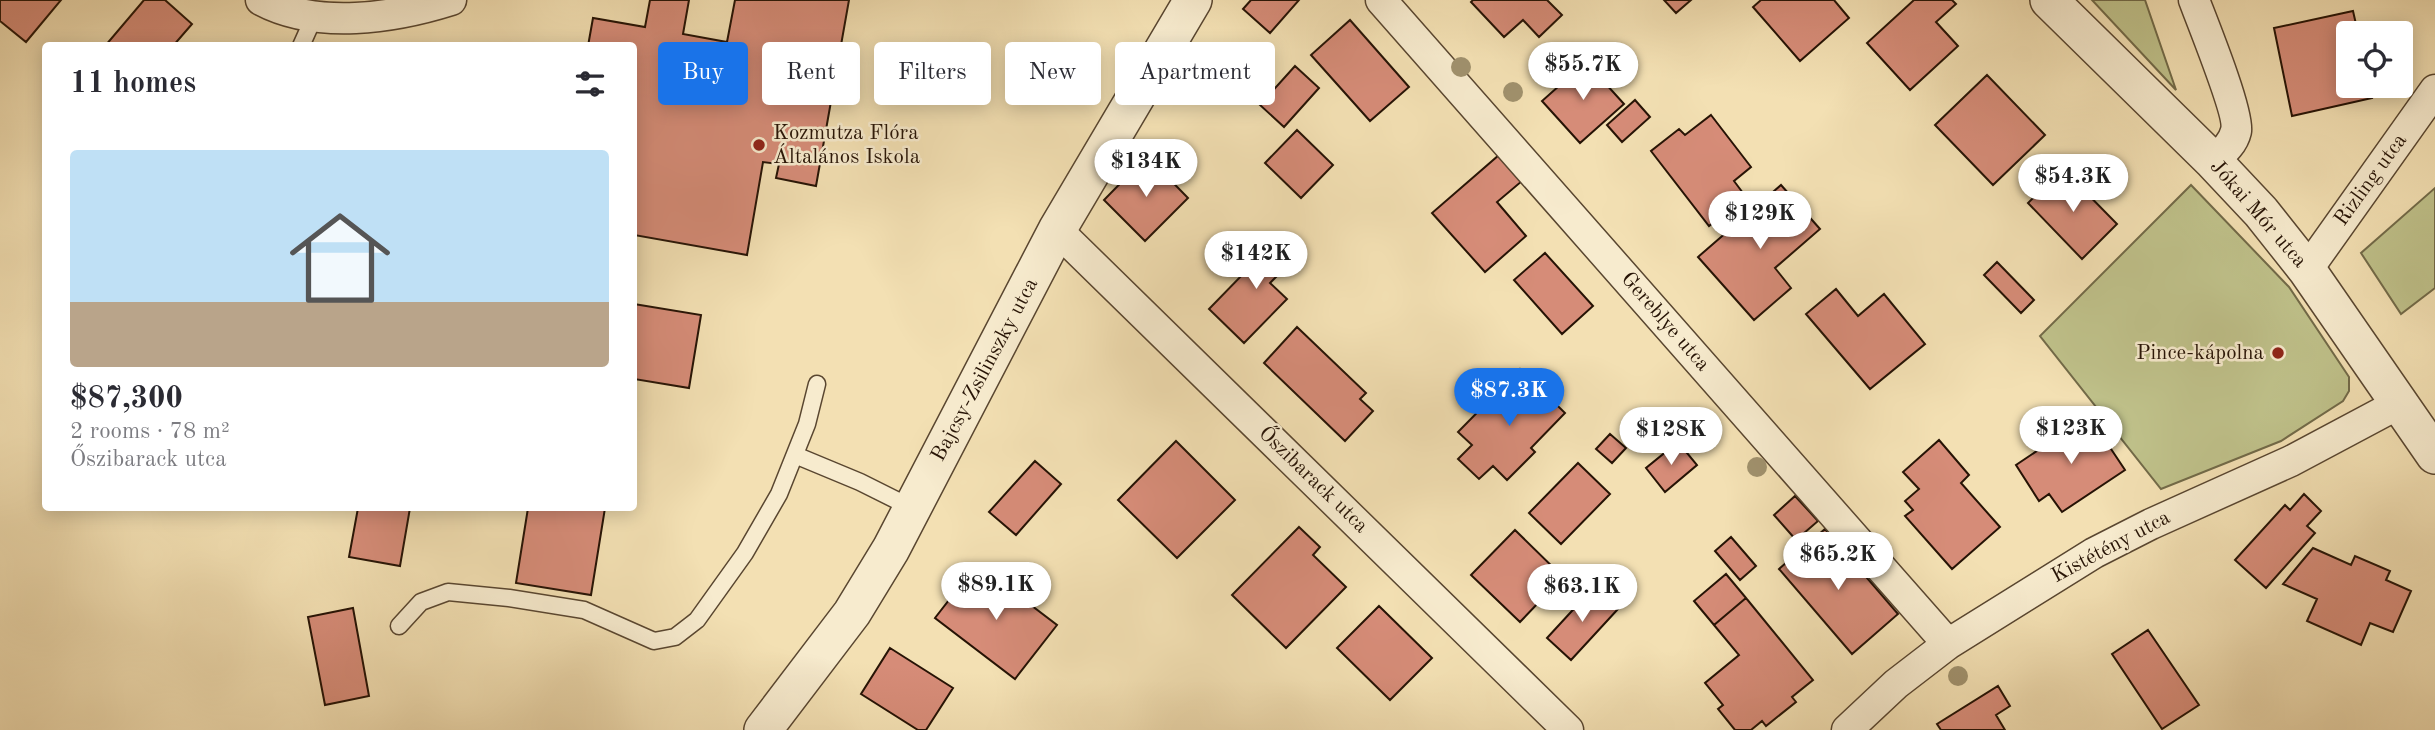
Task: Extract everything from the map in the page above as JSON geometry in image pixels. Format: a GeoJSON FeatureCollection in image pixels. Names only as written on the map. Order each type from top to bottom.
{"type":"FeatureCollection","features":[{"type":"Feature","properties":{"kind":"street"},"geometry":{"type":"LineString","coordinates":[[261,0],[283,9],[314,16],[366,17],[452,0]]}},
{"type":"Feature","properties":{"kind":"street","name":"Bajcsy-Zsilinszky utca"},"geometry":{"type":"LineString","coordinates":[[763,730],[852,613],[912,508],[1058,230],[1193,0]]}},
{"type":"Feature","properties":{"kind":"street","name":"Gereblye utca"},"geometry":{"type":"LineString","coordinates":[[1381,0],[1948,644]]}},
{"type":"Feature","properties":{"kind":"street","name":"Jókai Mór utca"},"geometry":{"type":"LineString","coordinates":[[2049,0],[2213,161],[2261,212],[2306,270],[2435,455]]}},
{"type":"Feature","properties":{"kind":"street"},"geometry":{"type":"LineString","coordinates":[[2194,0],[2237,127],[2231,144],[2213,161]]}},
{"type":"Feature","properties":{"kind":"street","name":"Rizling utca"},"geometry":{"type":"LineString","coordinates":[[2306,270],[2435,90]]}},
{"type":"Feature","properties":{"kind":"street","name":"Őszibarack utca"},"geometry":{"type":"LineString","coordinates":[[1058,230],[1568,730]]}},
{"type":"Feature","properties":{"kind":"street","name":"Kistétény utca"},"geometry":{"type":"LineString","coordinates":[[1847,730],[1896,684],[1948,644],[2094,553],[2151,523],[2291,461],[2400,403]]}},
{"type":"Feature","properties":{"kind":"lane"},"geometry":{"type":"LineString","coordinates":[[303,42],[314,16]]}},
{"type":"Feature","properties":{"kind":"lane"},"geometry":{"type":"LineString","coordinates":[[399,626],[421,603],[448,592],[584,610],[654,641],[675,638],[697,620],[745,553],[779,494],[807,424],[817,384]]}},
{"type":"Feature","properties":{"kind":"lane"},"geometry":{"type":"LineString","coordinates":[[795,455],[860,482],[912,508]]}},
{"type":"Feature","properties":{"kind":"green space"},"geometry":{"type":"Polygon","coordinates":[[[2092,0],[2145,0],[2176,90],[2092,0]]]}},
{"type":"Feature","properties":{"kind":"green space"},"geometry":{"type":"Polygon","coordinates":[[[2191,185],[2289,287],[2349,377],[2349,391],[2343,401],[2281,441],[2161,489],[2040,336],[2191,185]]]}},
{"type":"Feature","properties":{"kind":"green space"},"geometry":{"type":"Polygon","coordinates":[[[2435,188],[2435,288],[2401,314],[2361,253],[2435,188]]]}},
{"type":"Feature","properties":{"kind":"building"},"geometry":{"type":"Polygon","coordinates":[[[0,0],[61,0],[26,42],[0,21],[0,0]]]}},
{"type":"Feature","properties":{"kind":"building"},"geometry":{"type":"Polygon","coordinates":[[[144,0],[165,0],[192,24],[176,42],[108,42],[144,0]]]}},
{"type":"Feature","properties":{"kind":"building"},"geometry":{"type":"Polygon","coordinates":[[[650,0],[689,0],[683,34],[727,42],[735,0],[849,0],[842,42],[762,42],[762,105],[830,105],[816,186],[776,178],[779,164],[763,162],[747,255],[637,236],[637,42],[589,42],[593,18],[645,27],[650,0]]]}},
{"type":"Feature","properties":{"kind":"building"},"geometry":{"type":"Polygon","coordinates":[[[1251,0],[1299,0],[1270,33],[1243,9],[1251,0]]]}},
{"type":"Feature","properties":{"kind":"building"},"geometry":{"type":"Polygon","coordinates":[[[1547,0],[1562,15],[1539,37],[1523,20],[1504,37],[1471,2],[1547,0]]]}},
{"type":"Feature","properties":{"kind":"building"},"geometry":{"type":"Polygon","coordinates":[[[1664,0],[1691,0],[1676,13],[1664,0]]]}},
{"type":"Feature","properties":{"kind":"building"},"geometry":{"type":"Polygon","coordinates":[[[1761,0],[1834,0],[1849,18],[1800,61],[1753,7],[1761,0]]]}},
{"type":"Feature","properties":{"kind":"building"},"geometry":{"type":"Polygon","coordinates":[[[1914,0],[1952,0],[1956,4],[1936,22],[1958,46],[1910,90],[1867,43],[1914,0]]]}},
{"type":"Feature","properties":{"kind":"building"},"geometry":{"type":"Polygon","coordinates":[[[2353,11],[2355,21],[2336,21],[2336,98],[2372,98],[2292,116],[2274,28],[2353,11]]]}},
{"type":"Feature","properties":{"kind":"building"},"geometry":{"type":"Polygon","coordinates":[[[1350,20],[1409,87],[1370,121],[1311,55],[1350,20]]]}},
{"type":"Feature","properties":{"kind":"building"},"geometry":{"type":"Polygon","coordinates":[[[1586,62],[1624,104],[1580,143],[1542,101],[1586,62]]]}},
{"type":"Feature","properties":{"kind":"building"},"geometry":{"type":"Polygon","coordinates":[[[1295,66],[1319,88],[1284,127],[1260,105],[1275,105],[1275,88],[1295,66]]]}},
{"type":"Feature","properties":{"kind":"building"},"geometry":{"type":"Polygon","coordinates":[[[1987,75],[2045,135],[1993,185],[1935,125],[1987,75]]]}},
{"type":"Feature","properties":{"kind":"building"},"geometry":{"type":"Polygon","coordinates":[[[1635,100],[1650,117],[1622,142],[1607,125],[1635,100]]]}},
{"type":"Feature","properties":{"kind":"building"},"geometry":{"type":"Polygon","coordinates":[[[1711,115],[1751,167],[1734,181],[1746,197],[1709,226],[1651,151],[1679,129],[1685,135],[1711,115]]]}},
{"type":"Feature","properties":{"kind":"building"},"geometry":{"type":"Polygon","coordinates":[[[1297,130],[1333,165],[1301,198],[1265,163],[1297,130]]]}},
{"type":"Feature","properties":{"kind":"building"},"geometry":{"type":"Polygon","coordinates":[[[1499,155],[1522,181],[1497,202],[1526,236],[1485,272],[1432,213],[1499,155]]]}},
{"type":"Feature","properties":{"kind":"building"},"geometry":{"type":"Polygon","coordinates":[[[1147,156],[1188,198],[1145,241],[1104,200],[1147,156]]]}},
{"type":"Feature","properties":{"kind":"building"},"geometry":{"type":"Polygon","coordinates":[[[2063,169],[2117,224],[2082,259],[2028,203],[2063,169]]]}},
{"type":"Feature","properties":{"kind":"building"},"geometry":{"type":"Polygon","coordinates":[[[1781,185],[1820,229],[1775,268],[1791,288],[1754,320],[1698,257],[1781,185]]]}},
{"type":"Feature","properties":{"kind":"building"},"geometry":{"type":"Polygon","coordinates":[[[1283,233],[1301,252],[1270,283],[1287,299],[1244,343],[1209,309],[1283,233]]]}},
{"type":"Feature","properties":{"kind":"building"},"geometry":{"type":"Polygon","coordinates":[[[1545,253],[1593,306],[1562,334],[1514,280],[1545,253]]]}},
{"type":"Feature","properties":{"kind":"building"},"geometry":{"type":"Polygon","coordinates":[[[1997,262],[2034,300],[2021,313],[1984,275],[1997,262]]]}},
{"type":"Feature","properties":{"kind":"building"},"geometry":{"type":"Polygon","coordinates":[[[1836,289],[1858,316],[1884,294],[1925,344],[1870,389],[1806,314],[1836,289]]]}},
{"type":"Feature","properties":{"kind":"building"},"geometry":{"type":"Polygon","coordinates":[[[637,304],[701,315],[689,388],[637,379],[637,304]]]}},
{"type":"Feature","properties":{"kind":"building"},"geometry":{"type":"Polygon","coordinates":[[[1297,327],[1366,393],[1360,399],[1373,411],[1345,441],[1264,363],[1297,327]]]}},
{"type":"Feature","properties":{"kind":"building"},"geometry":{"type":"Polygon","coordinates":[[[1520,369],[1565,413],[1531,448],[1535,452],[1507,480],[1493,466],[1479,479],[1458,459],[1472,445],[1458,432],[1520,369]]]}},
{"type":"Feature","properties":{"kind":"building"},"geometry":{"type":"Polygon","coordinates":[[[2089,416],[2125,470],[2062,512],[2049,494],[2039,501],[2016,465],[2089,416]]]}},
{"type":"Feature","properties":{"kind":"building"},"geometry":{"type":"Polygon","coordinates":[[[1610,434],[1626,448],[1612,463],[1596,449],[1610,434]]]}},
{"type":"Feature","properties":{"kind":"building"},"geometry":{"type":"Polygon","coordinates":[[[1939,440],[1969,475],[1961,483],[2000,527],[1952,569],[1905,516],[1913,510],[1905,501],[1919,489],[1903,472],[1939,440]]]}},
{"type":"Feature","properties":{"kind":"building"},"geometry":{"type":"Polygon","coordinates":[[[1176,441],[1235,500],[1177,558],[1118,500],[1176,441]]]}},
{"type":"Feature","properties":{"kind":"building"},"geometry":{"type":"Polygon","coordinates":[[[1678,442],[1697,465],[1665,492],[1646,468],[1678,442]]]}},
{"type":"Feature","properties":{"kind":"building"},"geometry":{"type":"Polygon","coordinates":[[[1035,461],[1061,484],[1016,535],[989,512],[1035,461]]]}},
{"type":"Feature","properties":{"kind":"building"},"geometry":{"type":"Polygon","coordinates":[[[1578,463],[1610,494],[1561,544],[1529,513],[1578,463]]]}},
{"type":"Feature","properties":{"kind":"building"},"geometry":{"type":"Polygon","coordinates":[[[2304,494],[2321,511],[2307,526],[2315,533],[2266,588],[2235,560],[2285,505],[2290,510],[2304,494]]]}},
{"type":"Feature","properties":{"kind":"building"},"geometry":{"type":"Polygon","coordinates":[[[1795,496],[1818,521],[1796,540],[1774,515],[1795,496]]]}},
{"type":"Feature","properties":{"kind":"building"},"geometry":{"type":"Polygon","coordinates":[[[357,511],[409,511],[400,566],[349,557],[357,511]]]}},
{"type":"Feature","properties":{"kind":"building"},"geometry":{"type":"Polygon","coordinates":[[[528,511],[605,511],[591,595],[516,583],[528,511]]]}},
{"type":"Feature","properties":{"kind":"building"},"geometry":{"type":"Polygon","coordinates":[[[1299,527],[1320,547],[1313,555],[1346,587],[1286,648],[1232,595],[1299,527]]]}},
{"type":"Feature","properties":{"kind":"building"},"geometry":{"type":"Polygon","coordinates":[[[1825,529],[1898,614],[1852,654],[1779,569],[1825,529]]]}},
{"type":"Feature","properties":{"kind":"building"},"geometry":{"type":"Polygon","coordinates":[[[1515,530],[1563,577],[1520,622],[1471,575],[1515,530]]]}},
{"type":"Feature","properties":{"kind":"building"},"geometry":{"type":"Polygon","coordinates":[[[1731,537],[1756,566],[1740,580],[1715,551],[1731,537]]]}},
{"type":"Feature","properties":{"kind":"building"},"geometry":{"type":"Polygon","coordinates":[[[2313,548],[2351,565],[2355,556],[2390,571],[2386,580],[2411,591],[2393,632],[2370,623],[2361,645],[2307,621],[2317,599],[2283,584],[2313,548]]]}},
{"type":"Feature","properties":{"kind":"building"},"geometry":{"type":"Polygon","coordinates":[[[977,564],[1057,625],[1015,679],[935,618],[977,564]]]}},
{"type":"Feature","properties":{"kind":"building"},"geometry":{"type":"Polygon","coordinates":[[[1726,574],[1746,598],[1714,625],[1694,601],[1726,574]]]}},
{"type":"Feature","properties":{"kind":"building"},"geometry":{"type":"Polygon","coordinates":[[[1594,587],[1618,609],[1571,660],[1547,638],[1594,587]]]}},
{"type":"Feature","properties":{"kind":"building"},"geometry":{"type":"Polygon","coordinates":[[[1746,598],[1813,680],[1792,697],[1796,702],[1766,726],[1762,721],[1751,730],[1735,730],[1718,709],[1723,705],[1705,683],[1739,655],[1714,625],[1746,598]]]}},
{"type":"Feature","properties":{"kind":"building"},"geometry":{"type":"Polygon","coordinates":[[[1379,606],[1432,658],[1390,700],[1337,648],[1379,606]]]}},
{"type":"Feature","properties":{"kind":"building"},"geometry":{"type":"Polygon","coordinates":[[[353,608],[369,696],[325,705],[308,617],[353,608]]]}},
{"type":"Feature","properties":{"kind":"building"},"geometry":{"type":"Polygon","coordinates":[[[2148,630],[2199,705],[2162,729],[2112,654],[2148,630]]]}},
{"type":"Feature","properties":{"kind":"building"},"geometry":{"type":"Polygon","coordinates":[[[890,648],[953,688],[926,730],[918,730],[861,694],[890,648]]]}},
{"type":"Feature","properties":{"kind":"building"},"geometry":{"type":"Polygon","coordinates":[[[1998,686],[2010,706],[1996,715],[2005,730],[1941,730],[1937,724],[1998,686]]]}},
{"type":"Feature","properties":{"kind":"place","name":"Kozmutza Flóra Általános Iskola"},"geometry":{"type":"Point","coordinates":[759,145]}},
{"type":"Feature","properties":{"kind":"place","name":"Pince-kápolna"},"geometry":{"type":"Point","coordinates":[2278,353]}}]}
